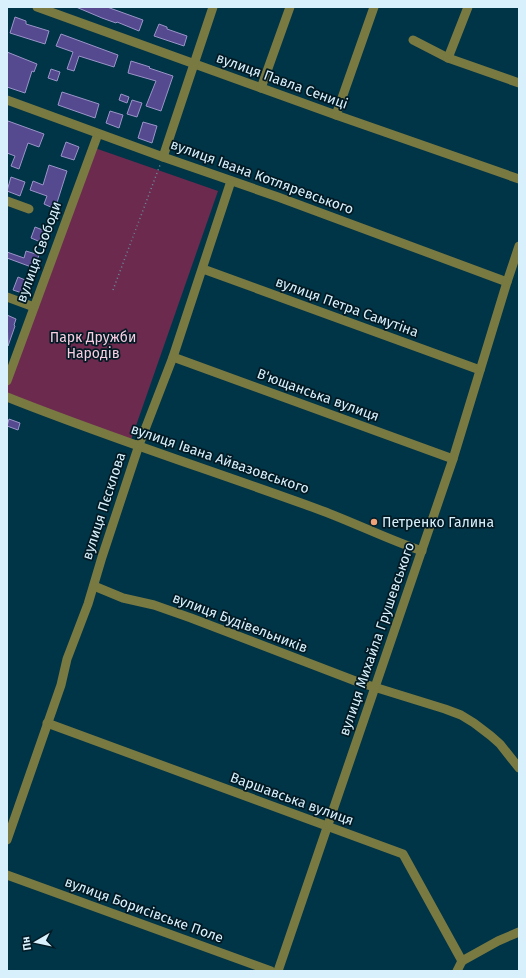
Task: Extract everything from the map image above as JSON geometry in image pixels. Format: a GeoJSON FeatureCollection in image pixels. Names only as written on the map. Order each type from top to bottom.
{"type":"FeatureCollection","features":[{"type":"Feature","properties":{"kind":"street"},"geometry":{"type":"LineString","coordinates":[[163,157],[213,7]]}},
{"type":"Feature","properties":{"kind":"street"},"geometry":{"type":"LineString","coordinates":[[261,88],[290,7]]}},
{"type":"Feature","properties":{"kind":"street"},"geometry":{"type":"LineString","coordinates":[[336,115],[374,7]]}},
{"type":"Feature","properties":{"kind":"street"},"geometry":{"type":"LineString","coordinates":[[448,58],[468,7]]}},
{"type":"Feature","properties":{"kind":"street","name":"вулиця Павла Сениці"},"geometry":{"type":"LineString","coordinates":[[41,8],[193,64],[519,179]]}},
{"type":"Feature","properties":{"kind":"street"},"geometry":{"type":"LineString","coordinates":[[413,40],[448,58],[519,83]]}},
{"type":"Feature","properties":{"kind":"street","name":"вулиця Івана Котляревського"},"geometry":{"type":"LineString","coordinates":[[7,100],[98,134],[330,216],[507,282]]}},
{"type":"Feature","properties":{"kind":"street","name":"вулиця Свободи"},"geometry":{"type":"LineString","coordinates":[[7,380],[98,134]]}},
{"type":"Feature","properties":{"kind":"street","name":"вулиця Пєсклова"},"geometry":{"type":"LineString","coordinates":[[7,840],[61,685],[67,659],[82,622],[139,445],[173,357],[231,181]]}},
{"type":"Feature","properties":{"kind":"street"},"geometry":{"type":"LineString","coordinates":[[7,201],[29,210]]}},
{"type":"Feature","properties":{"kind":"street","name":"вулиця Михайла Грушевського"},"geometry":{"type":"LineString","coordinates":[[278,971],[453,459],[519,246]]}},
{"type":"Feature","properties":{"kind":"street","name":"вулиця Петра Самутіна"},"geometry":{"type":"LineString","coordinates":[[203,269],[480,370]]}},
{"type":"Feature","properties":{"kind":"street"},"geometry":{"type":"LineString","coordinates":[[7,297],[34,307]]}},
{"type":"Feature","properties":{"kind":"street","name":"В'ющанська вулиця"},"geometry":{"type":"LineString","coordinates":[[173,357],[453,459]]}},
{"type":"Feature","properties":{"kind":"street","name":"вулиця Івана Айвазовського"},"geometry":{"type":"LineString","coordinates":[[7,397],[82,426],[341,517],[422,551]]}},
{"type":"Feature","properties":{"kind":"street","name":"вулиця Будівельників"},"geometry":{"type":"LineString","coordinates":[[94,586],[123,598],[154,605],[177,613],[375,688],[461,715],[474,722],[496,740],[519,768]]}},
{"type":"Feature","properties":{"kind":"street","name":"Варшавська вулиця"},"geometry":{"type":"LineString","coordinates":[[47,723],[403,854],[462,961]]}},
{"type":"Feature","properties":{"kind":"street","name":"вулиця Борисівське Поле"},"geometry":{"type":"LineString","coordinates":[[7,875],[272,971]]}},
{"type":"Feature","properties":{"kind":"street"},"geometry":{"type":"LineString","coordinates":[[457,971],[462,961],[498,940],[519,932]]}},
{"type":"Feature","properties":{"kind":"path"},"geometry":{"type":"LineString","coordinates":[[113,290],[163,157]]}},
{"type":"Feature","properties":{"kind":"green space","name":"Парк Дружби Народів"},"geometry":{"type":"Polygon","coordinates":[[[92,147],[218,191],[131,440],[7,395],[7,387],[92,147]]]}},
{"type":"Feature","properties":{"kind":"building"},"geometry":{"type":"Polygon","coordinates":[[[76,7],[107,7],[143,20],[139,31],[76,7]]]}},
{"type":"Feature","properties":{"kind":"building"},"geometry":{"type":"Polygon","coordinates":[[[15,17],[26,21],[26,24],[49,31],[45,44],[10,33],[15,17]]]}},
{"type":"Feature","properties":{"kind":"building"},"geometry":{"type":"Polygon","coordinates":[[[159,24],[167,27],[167,29],[187,36],[184,46],[154,36],[159,24]]]}},
{"type":"Feature","properties":{"kind":"building"},"geometry":{"type":"Polygon","coordinates":[[[61,34],[118,55],[114,67],[79,56],[74,71],[67,69],[73,52],[56,46],[61,34]]]}},
{"type":"Feature","properties":{"kind":"building"},"geometry":{"type":"Polygon","coordinates":[[[7,52],[37,64],[34,72],[32,71],[25,93],[7,87],[7,52]]]}},
{"type":"Feature","properties":{"kind":"building"},"geometry":{"type":"Polygon","coordinates":[[[131,61],[173,76],[161,111],[146,106],[156,81],[128,73],[131,61]]]}},
{"type":"Feature","properties":{"kind":"building"},"geometry":{"type":"Polygon","coordinates":[[[51,69],[60,72],[57,81],[48,78],[51,69]]]}},
{"type":"Feature","properties":{"kind":"building"},"geometry":{"type":"Polygon","coordinates":[[[62,92],[99,104],[95,118],[58,105],[62,92]]]}},
{"type":"Feature","properties":{"kind":"building"},"geometry":{"type":"Polygon","coordinates":[[[121,94],[129,97],[127,103],[119,100],[121,94]]]}},
{"type":"Feature","properties":{"kind":"building"},"geometry":{"type":"Polygon","coordinates":[[[132,100],[142,103],[137,117],[127,114],[132,100]]]}},
{"type":"Feature","properties":{"kind":"building"},"geometry":{"type":"Polygon","coordinates":[[[110,111],[123,115],[119,128],[106,123],[110,111]]]}},
{"type":"Feature","properties":{"kind":"building"},"geometry":{"type":"Polygon","coordinates":[[[8,121],[44,134],[39,147],[28,143],[19,169],[11,166],[15,156],[7,153],[8,121]]]}},
{"type":"Feature","properties":{"kind":"building"},"geometry":{"type":"Polygon","coordinates":[[[143,122],[157,126],[152,143],[138,138],[143,122]]]}},
{"type":"Feature","properties":{"kind":"building"},"geometry":{"type":"Polygon","coordinates":[[[66,142],[79,147],[74,160],[61,156],[66,142]]]}},
{"type":"Feature","properties":{"kind":"building"},"geometry":{"type":"Polygon","coordinates":[[[49,165],[67,171],[55,209],[44,204],[47,196],[30,190],[33,181],[43,185],[49,165]]]}},
{"type":"Feature","properties":{"kind":"building"},"geometry":{"type":"Polygon","coordinates":[[[11,177],[25,182],[20,196],[7,191],[11,177]]]}},
{"type":"Feature","properties":{"kind":"building"},"geometry":{"type":"Polygon","coordinates":[[[35,227],[48,232],[43,243],[31,238],[35,227]]]}},
{"type":"Feature","properties":{"kind":"building"},"geometry":{"type":"Polygon","coordinates":[[[26,251],[39,255],[34,268],[7,258],[7,252],[24,258],[26,251]]]}},
{"type":"Feature","properties":{"kind":"building"},"geometry":{"type":"Polygon","coordinates":[[[18,277],[30,282],[25,294],[13,290],[18,277]]]}},
{"type":"Feature","properties":{"kind":"building"},"geometry":{"type":"Polygon","coordinates":[[[7,315],[16,319],[8,346],[7,315]]]}},
{"type":"Feature","properties":{"kind":"building"},"geometry":{"type":"Polygon","coordinates":[[[9,419],[20,423],[18,430],[7,426],[9,419]]]}},
{"type":"Feature","properties":{"kind":"place","name":"Петренко Галина"},"geometry":{"type":"Point","coordinates":[374,522]}}]}
